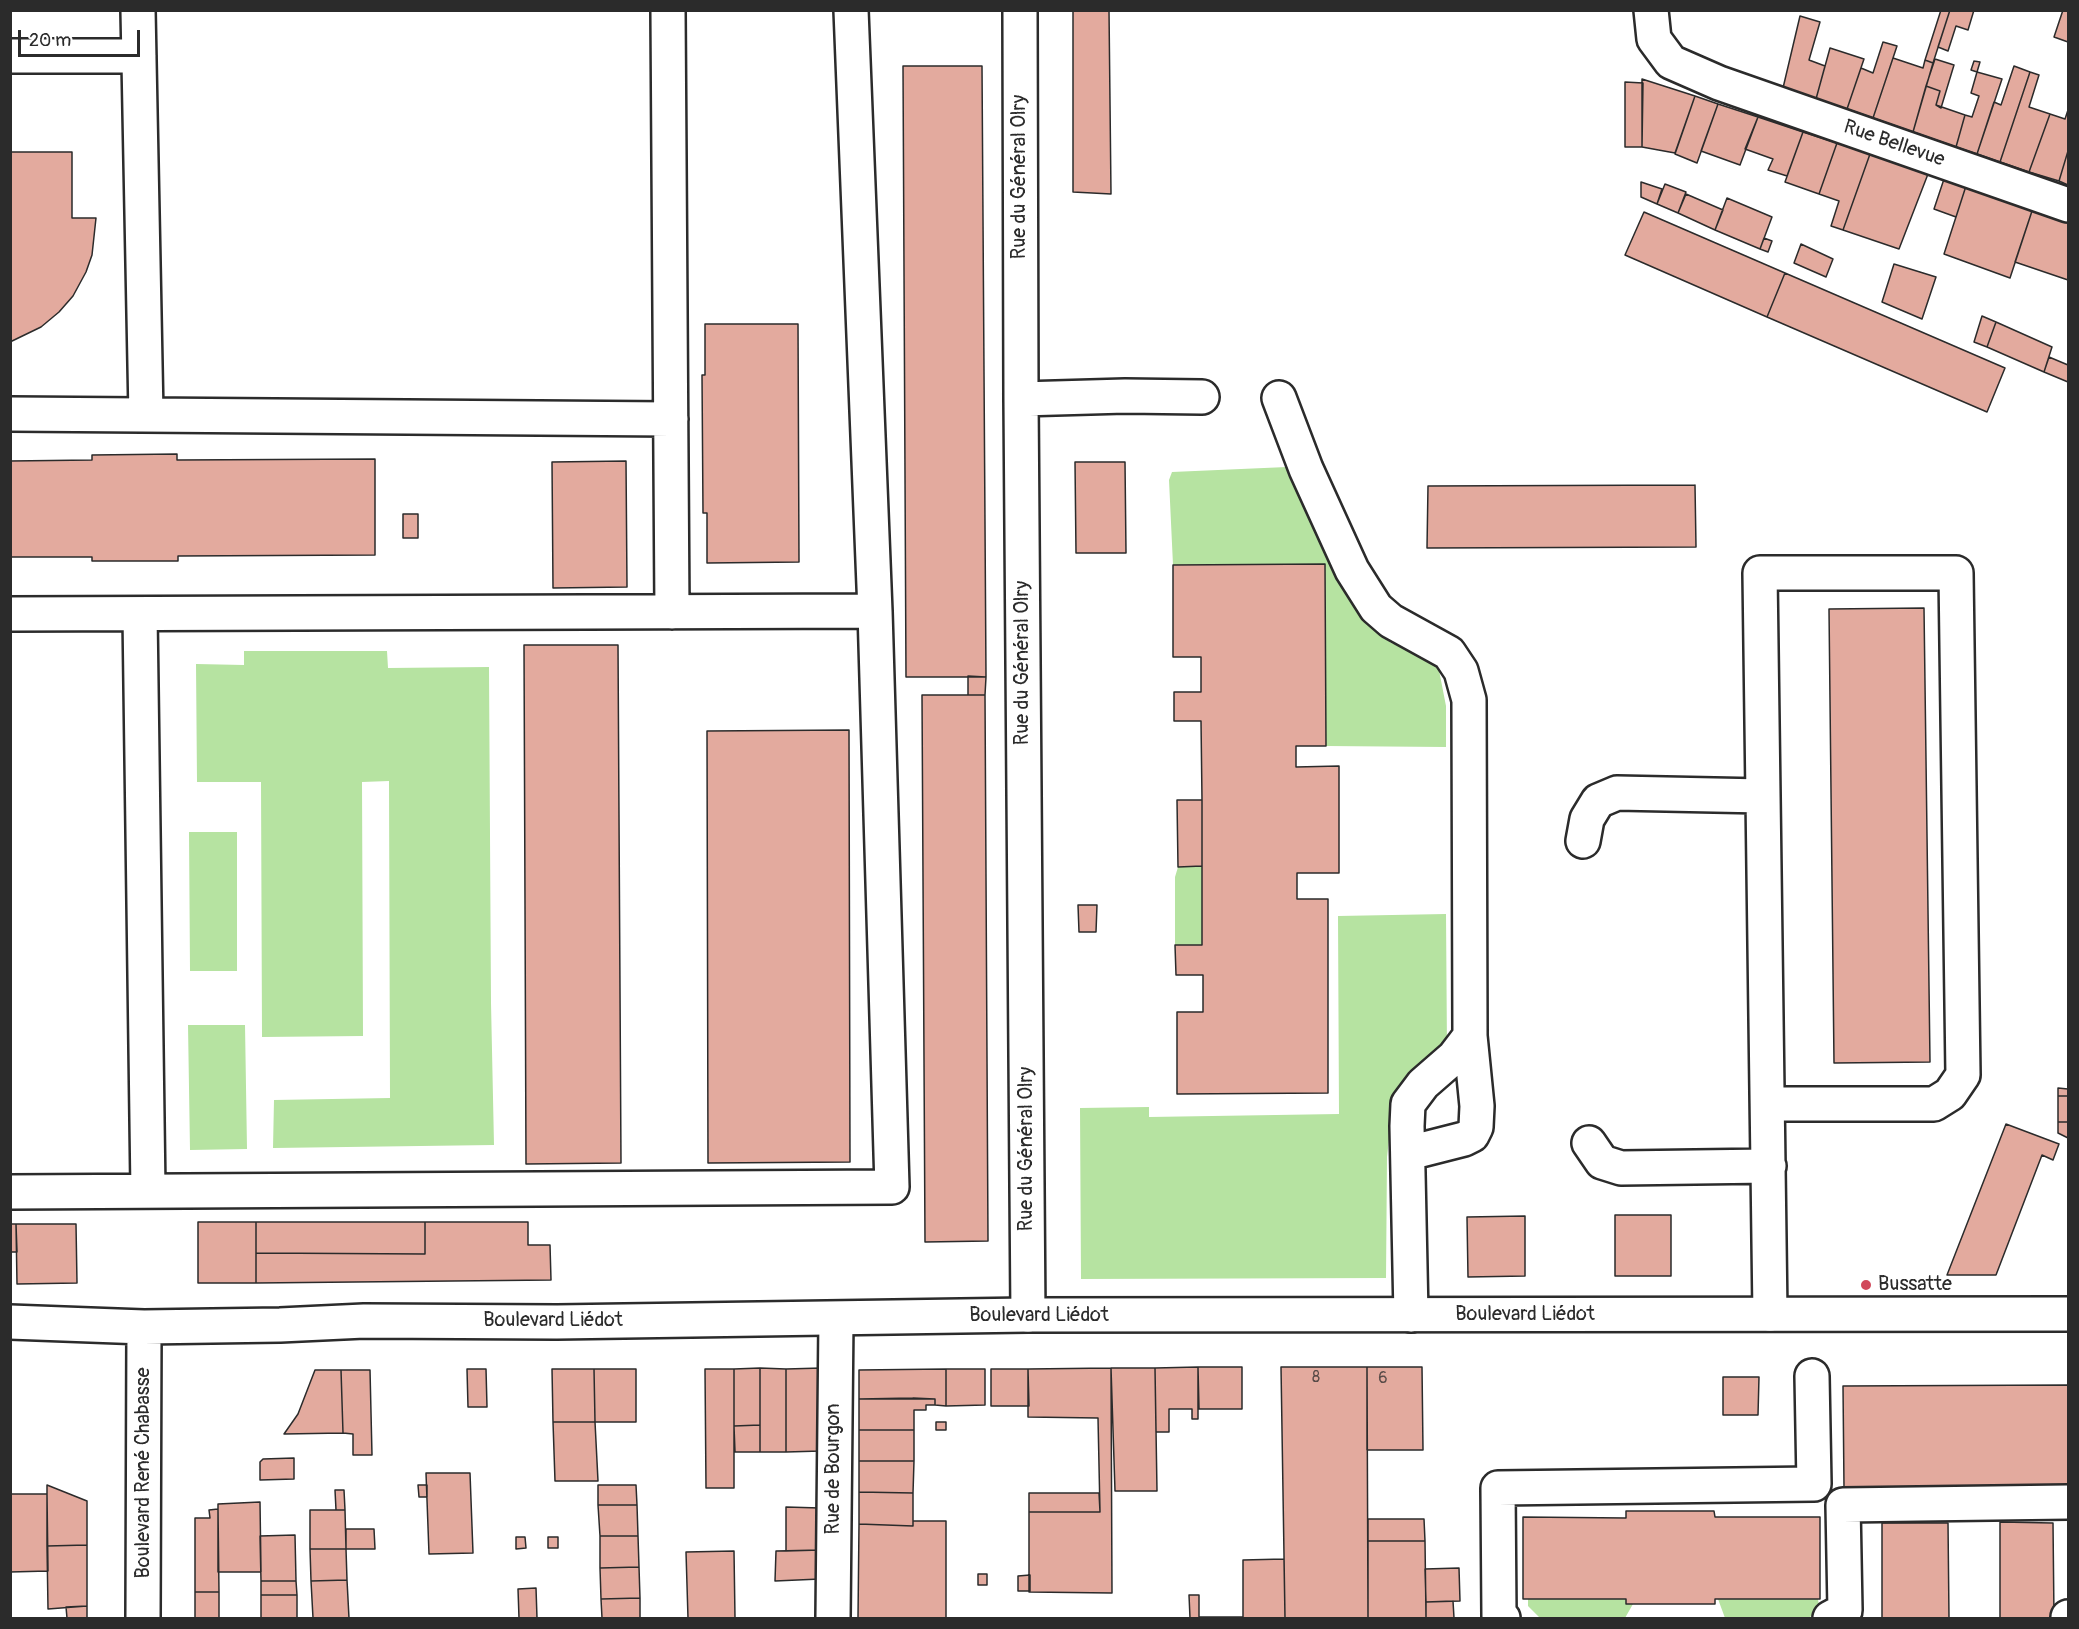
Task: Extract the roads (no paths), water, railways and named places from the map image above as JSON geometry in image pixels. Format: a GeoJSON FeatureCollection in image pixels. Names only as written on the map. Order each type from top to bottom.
{"type":"FeatureCollection","features":[{"type":"Feature","properties":{"kind":"main road"},"geometry":{"type":"LineString","coordinates":[[138,10],[146,415]]}},
{"type":"Feature","properties":{"kind":"main road"},"geometry":{"type":"LineString","coordinates":[[668,10],[672,612]]}},
{"type":"Feature","properties":{"kind":"main road"},"geometry":{"type":"LineString","coordinates":[[10,1192],[891,1187],[875,611],[851,10]]}},
{"type":"Feature","properties":{"kind":"main road","name":"Rue du Général Olry"},"geometry":{"type":"LineString","coordinates":[[1020,10],[1028,1315]]}},
{"type":"Feature","properties":{"kind":"main road","name":"Rue Bellevue"},"geometry":{"type":"LineString","coordinates":[[1651,10],[1654,39],[1671,62],[1719,83],[2068,205]]}},
{"type":"Feature","properties":{"kind":"main road"},"geometry":{"type":"LineString","coordinates":[[10,56],[139,56]]}},
{"type":"Feature","properties":{"kind":"main road"},"geometry":{"type":"LineString","coordinates":[[1021,399],[1202,396]]}},
{"type":"Feature","properties":{"kind":"main road"},"geometry":{"type":"LineString","coordinates":[[1279,398],[1306,469],[1347,560],[1376,608],[1401,627],[1449,653],[1461,671],[1467,688],[1469,700],[1470,1036],[1477,1106],[1476,1127],[1472,1135],[1464,1140],[1409,1153]]}},
{"type":"Feature","properties":{"kind":"main road"},"geometry":{"type":"LineString","coordinates":[[10,414],[671,419]]}},
{"type":"Feature","properties":{"kind":"main road"},"geometry":{"type":"LineString","coordinates":[[1768,1104],[1934,1104],[1950,1094],[1963,1075],[1956,573],[1760,573],[1770,1314]]}},
{"type":"Feature","properties":{"kind":"main road"},"geometry":{"type":"LineString","coordinates":[[10,614],[875,611]]}},
{"type":"Feature","properties":{"kind":"main road"},"geometry":{"type":"LineString","coordinates":[[140,614],[148,1191]]}},
{"type":"Feature","properties":{"kind":"main road"},"geometry":{"type":"LineString","coordinates":[[1583,842],[1587,819],[1598,801],[1617,793],[1763,796]]}},
{"type":"Feature","properties":{"kind":"main road"},"geometry":{"type":"LineString","coordinates":[[1411,1315],[1408,1104],[1423,1084],[1454,1057],[1470,1036]]}},
{"type":"Feature","properties":{"kind":"main road"},"geometry":{"type":"LineString","coordinates":[[1589,1143],[1602,1162],[1621,1168],[1769,1166]]}},
{"type":"Feature","properties":{"kind":"main road","name":"Boulevard Liédot"},"geometry":{"type":"LineString","coordinates":[[10,1322],[144,1327],[364,1321],[557,1322],[1028,1315],[2068,1314]]}},
{"type":"Feature","properties":{"kind":"main road","name":"Rue de Bourgon"},"geometry":{"type":"LineString","coordinates":[[833,1618],[836,1319]]}},
{"type":"Feature","properties":{"kind":"main road","name":"Boulevard René Chabasse"},"geometry":{"type":"LineString","coordinates":[[143,1618],[144,1327]]}},
{"type":"Feature","properties":{"kind":"main road"},"geometry":{"type":"LineString","coordinates":[[1812,1376],[1814,1484]]}},
{"type":"Feature","properties":{"kind":"main road"},"geometry":{"type":"LineString","coordinates":[[1503,1618],[1499,1616],[1498,1488],[1814,1484],[1843,1505],[2068,1502]]}},
{"type":"Feature","properties":{"kind":"main road"},"geometry":{"type":"LineString","coordinates":[[1830,1618],[1845,1610],[1843,1505]]}},
{"type":"Feature","properties":{"kind":"place","name":"Bussatte"},"geometry":{"type":"Point","coordinates":[1866,1285]}}]}
